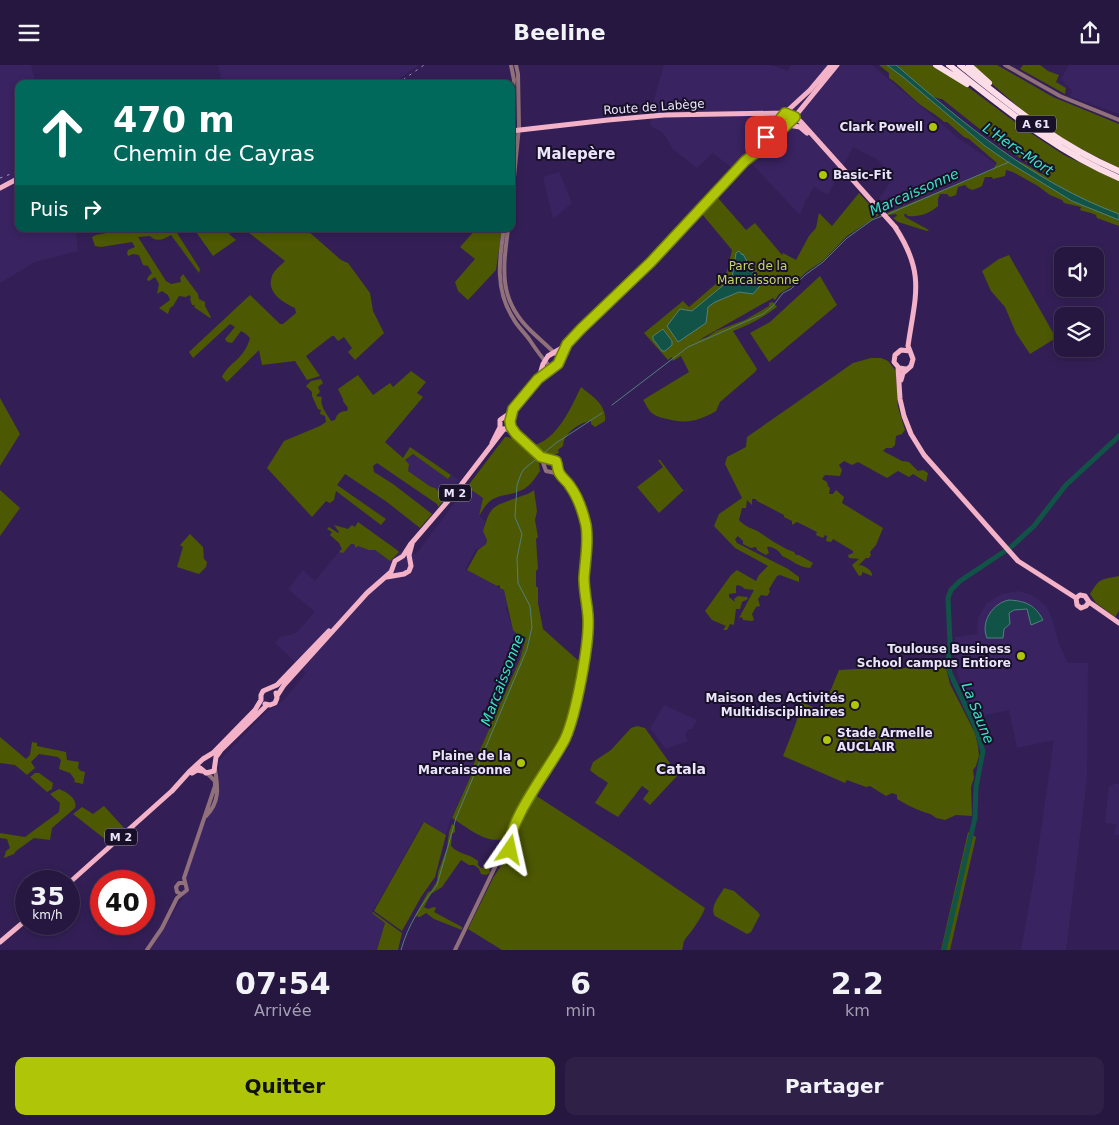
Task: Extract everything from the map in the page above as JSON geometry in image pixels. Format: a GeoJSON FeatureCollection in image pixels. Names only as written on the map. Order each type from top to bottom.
{"type":"FeatureCollection","features":[{"type":"Feature","properties":{"kind":"highway"},"geometry":{"type":"LineString","coordinates":[[936,65],[1010,113]]}},
{"type":"Feature","properties":{"kind":"highway","name":"A 61"},"geometry":{"type":"LineString","coordinates":[[949,65],[1010,113],[1064,151],[1119,177]]}},
{"type":"Feature","properties":{"kind":"highway","name":"A 61"},"geometry":{"type":"LineString","coordinates":[[960,65],[1055,137],[1119,171]]}},
{"type":"Feature","properties":{"kind":"highway"},"geometry":{"type":"LineString","coordinates":[[969,65],[999,92],[999,96]]}},
{"type":"Feature","properties":{"kind":"main road"},"geometry":{"type":"LineString","coordinates":[[778,122],[810,90],[831,65]]}},
{"type":"Feature","properties":{"kind":"main road"},"geometry":{"type":"LineString","coordinates":[[788,125],[837,65]]}},
{"type":"Feature","properties":{"kind":"main road","name":"Route de Labège"},"geometry":{"type":"LineString","coordinates":[[515,130],[670,115],[713,113],[762,115],[785,113]]}},
{"type":"Feature","properties":{"kind":"main road"},"geometry":{"type":"LineString","coordinates":[[785,113],[795,117],[886,216],[905,243],[914,270],[916,296],[908,346],[913,356],[913,361],[911,366],[906,369],[900,383]]}},
{"type":"Feature","properties":{"kind":"main road","name":"Route de Labège"},"geometry":{"type":"LineString","coordinates":[[762,115],[778,122],[800,127],[815,139]]}},
{"type":"Feature","properties":{"kind":"main road","name":"M 2"},"geometry":{"type":"LineString","coordinates":[[538,379],[545,361],[553,352],[567,344],[651,262],[745,161],[778,122]]}},
{"type":"Feature","properties":{"kind":"main road","name":"M 2"},"geometry":{"type":"LineString","coordinates":[[745,161],[788,125]]}},
{"type":"Feature","properties":{"kind":"main road"},"geometry":{"type":"LineString","coordinates":[[0,188],[15,180]]}},
{"type":"Feature","properties":{"kind":"main road"},"geometry":{"type":"LineString","coordinates":[[914,317],[905,345],[894,357],[895,364],[898,367],[902,411],[915,443],[928,461],[1011,554],[1030,570],[1076,598]]}},
{"type":"Feature","properties":{"kind":"main road","name":"M 2"},"geometry":{"type":"LineString","coordinates":[[504,418],[538,379],[554,369],[561,360],[567,344]]}},
{"type":"Feature","properties":{"kind":"main road"},"geometry":{"type":"LineString","coordinates":[[901,350],[910,351]]}},
{"type":"Feature","properties":{"kind":"main road"},"geometry":{"type":"LineString","coordinates":[[898,367],[906,369]]}},
{"type":"Feature","properties":{"kind":"main road","name":"M 2"},"geometry":{"type":"LineString","coordinates":[[401,557],[506,426],[513,409]]}},
{"type":"Feature","properties":{"kind":"main road"},"geometry":{"type":"LineString","coordinates":[[504,418],[506,426],[499,422],[504,418]]}},
{"type":"Feature","properties":{"kind":"main road","name":"M 2"},"geometry":{"type":"LineString","coordinates":[[409,561],[414,541]]}},
{"type":"Feature","properties":{"kind":"main road"},"geometry":{"type":"LineString","coordinates":[[341,620],[312,647],[277,685],[262,692],[261,700],[254,710],[213,753],[200,763],[204,772],[211,773],[215,769],[215,762],[221,751],[267,705],[275,703],[284,685],[341,620],[372,588],[391,572],[395,561],[401,557],[409,561],[409,571],[404,574],[384,578]]}},
{"type":"Feature","properties":{"kind":"main road"},"geometry":{"type":"LineString","coordinates":[[394,567],[400,574]]}},
{"type":"Feature","properties":{"kind":"main road"},"geometry":{"type":"LineString","coordinates":[[1076,598],[1080,595],[1085,595],[1089,602],[1119,623]]}},
{"type":"Feature","properties":{"kind":"main road"},"geometry":{"type":"LineString","coordinates":[[1076,598],[1077,605],[1081,608],[1085,607],[1104,614]]}},
{"type":"Feature","properties":{"kind":"main road"},"geometry":{"type":"LineString","coordinates":[[1085,607],[1089,602]]}},
{"type":"Feature","properties":{"kind":"main road"},"geometry":{"type":"LineString","coordinates":[[271,689],[277,696]]}},
{"type":"Feature","properties":{"kind":"main road"},"geometry":{"type":"LineString","coordinates":[[261,700],[267,705]]}},
{"type":"Feature","properties":{"kind":"main road"},"geometry":{"type":"LineString","coordinates":[[207,757],[212,758],[215,762]]}},
{"type":"Feature","properties":{"kind":"main road","name":"M 2"},"geometry":{"type":"LineString","coordinates":[[172,791],[200,763]]}},
{"type":"Feature","properties":{"kind":"main road","name":"M 2"},"geometry":{"type":"LineString","coordinates":[[80,873],[193,772],[204,772]]}},
{"type":"Feature","properties":{"kind":"main road"},"geometry":{"type":"LineString","coordinates":[[0,943],[15,930]]}},
{"type":"Feature","properties":{"kind":"street"},"geometry":{"type":"LineString","coordinates":[[511,65],[514,80]]}},
{"type":"Feature","properties":{"kind":"street"},"geometry":{"type":"LineString","coordinates":[[515,168],[519,129],[518,74],[516,65]]}},
{"type":"Feature","properties":{"kind":"street"},"geometry":{"type":"LineString","coordinates":[[1005,65],[1060,96],[1119,120]]}},
{"type":"Feature","properties":{"kind":"street"},"geometry":{"type":"LineString","coordinates":[[504,232],[499,272],[504,301],[516,323],[545,361],[554,369]]}},
{"type":"Feature","properties":{"kind":"street"},"geometry":{"type":"LineString","coordinates":[[508,232],[503,275],[509,299],[521,321],[561,360]]}},
{"type":"Feature","properties":{"kind":"street"},"geometry":{"type":"LineString","coordinates":[[506,426],[541,457],[546,471],[560,474]]}},
{"type":"Feature","properties":{"kind":"street"},"geometry":{"type":"LineString","coordinates":[[455,950],[497,863],[500,853],[499,847],[511,834],[536,784],[566,736],[583,664],[588,617],[584,584],[586,529],[582,511],[574,492],[560,474],[556,461],[541,457]]}},
{"type":"Feature","properties":{"kind":"street"},"geometry":{"type":"LineString","coordinates":[[544,464],[548,459]]}},
{"type":"Feature","properties":{"kind":"street"},"geometry":{"type":"LineString","coordinates":[[553,472],[558,467]]}},
{"type":"Feature","properties":{"kind":"street"},"geometry":{"type":"LineString","coordinates":[[205,818],[217,800],[218,789],[215,769]]}},
{"type":"Feature","properties":{"kind":"street"},"geometry":{"type":"LineString","coordinates":[[183,883],[216,784],[213,778],[204,772]]}},
{"type":"Feature","properties":{"kind":"street"},"geometry":{"type":"LineString","coordinates":[[497,863],[510,850],[511,834]]}},
{"type":"Feature","properties":{"kind":"street"},"geometry":{"type":"LineString","coordinates":[[503,843],[509,845]]}},
{"type":"Feature","properties":{"kind":"street"},"geometry":{"type":"LineString","coordinates":[[500,853],[506,854]]}},
{"type":"Feature","properties":{"kind":"street"},"geometry":{"type":"LineString","coordinates":[[179,893],[184,894],[187,890],[187,886],[183,883]]}},
{"type":"Feature","properties":{"kind":"street"},"geometry":{"type":"LineString","coordinates":[[147,950],[162,928],[177,898],[179,893],[177,885],[183,883]]}},
{"type":"Feature","properties":{"kind":"shaded area"},"geometry":{"type":"Polygon","coordinates":[[[0,65],[31,65],[35,80],[15,80],[15,232],[80,232],[76,235],[78,251],[35,262],[0,283],[0,65]]]}},
{"type":"Feature","properties":{"kind":"shaded area"},"geometry":{"type":"Polygon","coordinates":[[[218,65],[419,65],[397,80],[221,80],[218,65]]]}},
{"type":"Feature","properties":{"kind":"shaded area"},"geometry":{"type":"Polygon","coordinates":[[[664,65],[771,65],[788,71],[791,65],[872,65],[957,137],[996,164],[994,169],[887,213],[877,202],[891,180],[887,177],[883,165],[877,159],[853,147],[828,195],[814,187],[800,215],[749,161],[738,173],[713,153],[697,168],[673,149],[663,133],[651,126],[650,113],[664,65]]]}},
{"type":"Feature","properties":{"kind":"shaded area"},"geometry":{"type":"Polygon","coordinates":[[[887,65],[896,65],[947,109],[1001,150],[1057,186],[1119,214],[1119,220],[1072,201],[1008,162],[985,146],[887,65]]]}},
{"type":"Feature","properties":{"kind":"shaded area"},"geometry":{"type":"Polygon","coordinates":[[[1069,65],[1119,65],[1119,114],[1069,96],[1073,91],[1061,79],[1069,65]]]}},
{"type":"Feature","properties":{"kind":"shaded area"},"geometry":{"type":"Polygon","coordinates":[[[559,172],[572,203],[553,219],[543,177],[559,172]]]}},
{"type":"Feature","properties":{"kind":"shaded area"},"geometry":{"type":"Polygon","coordinates":[[[739,251],[743,254],[760,286],[753,294],[739,292],[715,302],[708,307],[706,323],[678,342],[667,326],[680,309],[692,311],[732,278],[736,253],[739,251]]]}},
{"type":"Feature","properties":{"kind":"shaded area"},"geometry":{"type":"Polygon","coordinates":[[[663,329],[672,341],[672,345],[665,351],[662,351],[653,339],[653,336],[663,329]]]}},
{"type":"Feature","properties":{"kind":"shaded area"},"geometry":{"type":"Polygon","coordinates":[[[413,454],[448,478],[451,475],[459,480],[446,498],[408,471],[405,460],[413,454]]]}},
{"type":"Feature","properties":{"kind":"shaded area"},"geometry":{"type":"Polygon","coordinates":[[[467,487],[483,498],[479,516],[485,521],[483,531],[487,540],[484,547],[476,549],[465,569],[504,590],[506,608],[513,630],[518,635],[526,637],[520,659],[472,768],[473,771],[450,821],[446,835],[423,822],[372,913],[386,923],[377,950],[150,950],[183,898],[187,871],[201,830],[216,801],[219,785],[219,761],[265,713],[283,701],[306,673],[275,643],[281,636],[297,632],[315,612],[288,589],[303,570],[315,581],[341,549],[340,545],[352,534],[390,561],[399,552],[416,554],[467,487]]]}},
{"type":"Feature","properties":{"kind":"shaded area"},"geometry":{"type":"Polygon","coordinates":[[[1018,591],[1032,595],[1046,606],[1059,644],[1068,663],[1088,663],[1087,778],[1066,950],[1021,950],[1035,872],[1054,740],[1017,748],[1009,710],[977,717],[961,684],[955,665],[955,637],[977,634],[978,618],[987,603],[1002,594],[1018,591]]]}},
{"type":"Feature","properties":{"kind":"shaded area"},"geometry":{"type":"Polygon","coordinates":[[[1009,600],[1020,601],[1033,607],[1043,620],[1031,625],[1027,609],[1014,610],[1009,613],[1010,624],[1004,629],[1003,638],[987,638],[985,626],[989,614],[998,605],[1009,600]]]}},
{"type":"Feature","properties":{"kind":"shaded area"},"geometry":{"type":"Polygon","coordinates":[[[664,705],[697,720],[692,729],[688,729],[685,735],[688,741],[666,749],[650,728],[664,705]]]}},
{"type":"Feature","properties":{"kind":"shaded area"},"geometry":{"type":"Polygon","coordinates":[[[1113,784],[1119,784],[1119,835],[1114,835],[1116,824],[1105,823],[1109,786],[1113,786],[1113,784]]]}},
{"type":"Feature","properties":{"kind":"green space"},"geometry":{"type":"Polygon","coordinates":[[[879,65],[887,65],[894,69],[985,146],[994,152],[1004,151],[1006,159],[1021,162],[1044,175],[1044,173],[1001,146],[942,99],[924,91],[896,65],[932,65],[960,81],[1023,128],[1064,155],[1119,181],[1119,218],[1117,219],[1119,226],[1097,218],[1094,214],[1080,210],[1081,207],[1064,203],[1038,186],[1006,170],[1005,176],[993,179],[992,177],[985,177],[982,186],[977,189],[973,190],[965,185],[958,187],[956,195],[950,197],[947,194],[940,194],[938,206],[927,213],[912,216],[904,214],[905,217],[929,230],[927,231],[898,222],[893,218],[897,216],[896,214],[889,215],[887,213],[993,169],[997,163],[947,122],[944,122],[918,103],[889,78],[889,73],[879,65]]]}},
{"type":"Feature","properties":{"kind":"green space"},"geometry":{"type":"Polygon","coordinates":[[[970,65],[997,65],[1053,97],[1119,124],[1119,168],[1069,143],[1028,115],[970,65]]]}},
{"type":"Feature","properties":{"kind":"green space"},"geometry":{"type":"Polygon","coordinates":[[[1023,65],[1040,65],[1048,71],[1059,75],[1056,82],[1066,88],[1065,94],[1020,69],[1023,65]]]}},
{"type":"Feature","properties":{"kind":"green space","name":"Parc de la Marcaissonne"},"geometry":{"type":"Polygon","coordinates":[[[859,193],[879,215],[847,236],[824,260],[779,294],[775,300],[773,298],[699,340],[745,320],[773,302],[777,307],[772,311],[756,321],[733,331],[757,369],[755,372],[720,402],[716,411],[704,417],[692,421],[674,421],[651,412],[643,400],[689,372],[681,356],[673,361],[672,357],[668,360],[644,333],[683,301],[689,307],[726,275],[732,250],[702,214],[718,198],[746,230],[755,223],[782,255],[783,253],[796,260],[809,236],[816,228],[819,213],[832,226],[859,193]]]}},
{"type":"Feature","properties":{"kind":"green space"},"geometry":{"type":"Polygon","coordinates":[[[112,232],[179,232],[177,233],[200,269],[199,273],[171,235],[158,240],[150,236],[138,237],[166,281],[171,284],[181,282],[180,278],[183,274],[198,294],[199,299],[205,302],[211,317],[194,307],[195,305],[192,305],[189,295],[186,297],[179,296],[168,314],[159,308],[170,300],[168,295],[162,291],[157,294],[159,284],[155,277],[149,281],[147,280],[152,273],[148,266],[143,265],[139,255],[133,254],[128,256],[128,250],[135,247],[132,242],[101,247],[95,246],[92,237],[112,232]]]}},
{"type":"Feature","properties":{"kind":"green space"},"geometry":{"type":"Polygon","coordinates":[[[196,232],[231,232],[229,234],[236,240],[213,256],[196,232]]]}},
{"type":"Feature","properties":{"kind":"green space"},"geometry":{"type":"Polygon","coordinates":[[[248,232],[309,232],[341,260],[348,263],[370,293],[373,311],[384,333],[355,360],[348,352],[352,348],[344,337],[338,341],[332,336],[306,356],[320,376],[307,380],[295,361],[262,365],[259,350],[227,382],[222,377],[244,351],[250,338],[246,334],[241,331],[232,343],[227,342],[225,339],[235,327],[230,324],[193,358],[189,352],[250,295],[280,324],[283,324],[296,313],[295,308],[276,296],[271,287],[273,274],[285,261],[248,232]]]}},
{"type":"Feature","properties":{"kind":"green space"},"geometry":{"type":"Polygon","coordinates":[[[473,232],[502,232],[496,270],[468,300],[458,291],[455,282],[475,259],[460,247],[473,232]]]}},
{"type":"Feature","properties":{"kind":"green space"},"geometry":{"type":"Polygon","coordinates":[[[1009,255],[1054,334],[1054,339],[1030,354],[1016,333],[1005,307],[991,291],[982,271],[999,259],[1009,255]]]}},
{"type":"Feature","properties":{"kind":"green space"},"geometry":{"type":"Polygon","coordinates":[[[820,276],[837,305],[769,362],[750,333],[770,322],[820,276]]]}},
{"type":"Feature","properties":{"kind":"green space"},"geometry":{"type":"Polygon","coordinates":[[[871,358],[881,358],[888,361],[896,371],[898,407],[905,430],[902,434],[896,436],[895,445],[892,448],[886,448],[883,451],[902,461],[909,462],[918,471],[923,470],[928,473],[926,482],[913,474],[909,477],[898,471],[887,478],[858,462],[852,465],[844,461],[839,465],[842,470],[840,476],[825,475],[822,479],[827,482],[830,488],[829,494],[833,494],[836,490],[844,497],[842,503],[883,528],[876,545],[870,552],[871,555],[858,566],[861,565],[867,568],[872,576],[862,572],[862,575],[859,576],[852,565],[859,559],[849,558],[848,555],[853,553],[853,551],[833,539],[831,542],[826,541],[827,536],[825,535],[823,538],[816,535],[817,532],[797,522],[792,525],[792,521],[784,517],[784,515],[756,499],[752,499],[752,505],[747,500],[746,508],[742,508],[739,520],[741,522],[813,563],[810,568],[802,567],[782,556],[776,549],[769,547],[767,547],[769,553],[766,555],[757,550],[756,547],[751,548],[743,544],[743,541],[738,536],[735,539],[737,543],[788,569],[799,577],[799,582],[780,575],[777,576],[767,596],[761,595],[758,599],[760,606],[756,607],[752,614],[754,620],[752,621],[743,620],[742,617],[739,618],[754,590],[745,589],[737,585],[736,593],[729,594],[729,597],[735,602],[734,599],[738,596],[747,597],[748,599],[742,602],[740,609],[736,609],[734,625],[730,624],[727,630],[723,630],[726,626],[712,620],[705,611],[731,575],[737,570],[756,581],[768,566],[735,548],[714,526],[719,514],[742,498],[725,464],[727,457],[746,447],[747,437],[853,363],[871,358]]]}},
{"type":"Feature","properties":{"kind":"green space"},"geometry":{"type":"Polygon","coordinates":[[[411,371],[426,382],[417,393],[423,397],[385,442],[403,458],[410,447],[451,475],[448,479],[413,454],[405,460],[409,464],[408,471],[435,488],[446,498],[438,507],[437,504],[377,463],[373,466],[374,472],[432,514],[420,528],[387,502],[345,474],[337,485],[386,519],[381,525],[336,491],[334,500],[330,503],[326,501],[312,517],[267,468],[284,441],[326,422],[325,416],[320,414],[321,410],[318,409],[312,392],[306,386],[311,381],[321,379],[323,383],[318,387],[320,392],[316,396],[322,397],[322,406],[331,421],[335,420],[341,412],[347,411],[348,408],[338,389],[358,375],[373,395],[390,383],[393,387],[411,371]]]}},
{"type":"Feature","properties":{"kind":"green space"},"geometry":{"type":"Polygon","coordinates":[[[581,387],[594,397],[604,410],[605,421],[595,427],[591,424],[591,421],[583,423],[566,436],[563,446],[558,450],[559,453],[548,457],[547,454],[542,455],[532,446],[541,443],[556,430],[568,413],[581,387]]]}},
{"type":"Feature","properties":{"kind":"green space"},"geometry":{"type":"Polygon","coordinates":[[[0,398],[20,434],[0,466],[0,398]]]}},
{"type":"Feature","properties":{"kind":"green space"},"geometry":{"type":"Polygon","coordinates":[[[505,437],[514,440],[528,451],[539,463],[540,471],[524,489],[494,498],[479,516],[483,498],[467,487],[505,437]]]}},
{"type":"Feature","properties":{"kind":"green space"},"geometry":{"type":"Polygon","coordinates":[[[658,460],[660,460],[683,490],[692,489],[684,490],[659,513],[637,487],[663,467],[658,460]]]}},
{"type":"Feature","properties":{"kind":"green space"},"geometry":{"type":"Polygon","coordinates":[[[0,490],[20,508],[0,536],[0,490]]]}},
{"type":"Feature","properties":{"kind":"green space"},"geometry":{"type":"Polygon","coordinates":[[[534,490],[537,511],[535,520],[538,537],[536,539],[538,569],[536,571],[536,586],[538,588],[538,603],[543,629],[581,663],[573,703],[563,735],[529,791],[504,838],[498,840],[477,834],[452,818],[520,659],[526,637],[518,635],[513,630],[504,590],[500,586],[467,570],[478,550],[486,544],[487,540],[483,531],[488,516],[494,508],[534,490]]]}},
{"type":"Feature","properties":{"kind":"green space"},"geometry":{"type":"Polygon","coordinates":[[[358,522],[399,552],[390,561],[375,550],[358,546],[356,548],[354,544],[351,544],[343,553],[339,552],[342,549],[339,543],[330,535],[332,532],[327,529],[329,527],[338,533],[334,525],[348,529],[352,525],[355,527],[358,522]]]}},
{"type":"Feature","properties":{"kind":"green space"},"geometry":{"type":"Polygon","coordinates":[[[190,534],[203,547],[204,559],[207,562],[206,567],[199,574],[177,567],[183,547],[180,545],[190,534]]]}},
{"type":"Feature","properties":{"kind":"green space"},"geometry":{"type":"Polygon","coordinates":[[[1119,576],[1119,611],[1115,617],[1096,603],[1090,594],[1101,581],[1119,576]]]}},
{"type":"Feature","properties":{"kind":"green space"},"geometry":{"type":"Polygon","coordinates":[[[909,665],[946,668],[950,684],[975,733],[979,756],[973,770],[974,778],[971,787],[972,816],[956,815],[945,820],[936,818],[900,801],[897,799],[897,795],[892,793],[886,796],[870,786],[866,787],[847,780],[845,783],[783,756],[796,723],[801,702],[822,711],[839,670],[893,667],[893,670],[905,668],[909,665]]]}},
{"type":"Feature","properties":{"kind":"green space"},"geometry":{"type":"Polygon","coordinates":[[[637,726],[645,728],[677,776],[650,805],[643,799],[649,791],[642,786],[618,817],[595,803],[608,783],[590,770],[593,762],[611,750],[631,728],[637,726]]]}},
{"type":"Feature","properties":{"kind":"green space"},"geometry":{"type":"Polygon","coordinates":[[[0,737],[26,759],[30,755],[32,742],[37,743],[37,746],[66,752],[67,760],[79,762],[78,768],[85,772],[83,784],[74,782],[75,780],[70,773],[59,769],[61,760],[58,757],[39,754],[31,762],[35,768],[27,775],[15,765],[0,763],[0,737]]]}},
{"type":"Feature","properties":{"kind":"green space"},"geometry":{"type":"Polygon","coordinates":[[[35,773],[39,773],[53,783],[52,789],[47,792],[30,777],[35,773]]]}},
{"type":"Feature","properties":{"kind":"green space"},"geometry":{"type":"Polygon","coordinates":[[[59,789],[68,794],[76,805],[52,828],[50,840],[34,838],[14,854],[4,858],[6,851],[10,848],[7,839],[0,838],[0,833],[25,837],[59,812],[60,803],[50,794],[59,789]]]}},
{"type":"Feature","properties":{"kind":"green space"},"geometry":{"type":"Polygon","coordinates":[[[535,795],[705,908],[697,924],[685,940],[682,950],[502,950],[468,929],[493,878],[504,861],[513,856],[515,852],[513,840],[535,795]]]}},
{"type":"Feature","properties":{"kind":"green space"},"geometry":{"type":"Polygon","coordinates":[[[104,806],[125,829],[110,843],[73,814],[82,807],[93,814],[104,806]]]}},
{"type":"Feature","properties":{"kind":"green space"},"geometry":{"type":"Polygon","coordinates":[[[424,822],[446,835],[435,877],[421,897],[402,931],[374,911],[424,822]]]}},
{"type":"Feature","properties":{"kind":"green space"},"geometry":{"type":"Polygon","coordinates":[[[452,824],[455,826],[455,832],[452,834],[451,846],[478,861],[478,865],[481,868],[483,868],[483,865],[489,866],[490,873],[486,875],[481,874],[474,865],[469,865],[461,860],[442,887],[431,894],[424,907],[428,909],[436,908],[434,912],[462,927],[462,930],[434,919],[426,913],[420,917],[415,916],[428,892],[431,891],[437,881],[452,824]]]}},
{"type":"Feature","properties":{"kind":"green space"},"geometry":{"type":"Polygon","coordinates":[[[968,832],[976,837],[950,950],[941,950],[968,832]]]}},
{"type":"Feature","properties":{"kind":"green space"},"geometry":{"type":"Polygon","coordinates":[[[724,888],[734,891],[760,915],[751,932],[747,934],[715,916],[714,905],[724,888]]]}},
{"type":"Feature","properties":{"kind":"green space"},"geometry":{"type":"Polygon","coordinates":[[[373,912],[402,933],[398,950],[377,950],[385,923],[373,912]]]}},
{"type":"Feature","properties":{"kind":"waterway","name":"Marcaissonne"},"geometry":{"type":"LineString","coordinates":[[886,215],[1009,162]]}},
{"type":"Feature","properties":{"kind":"waterway","name":"Marcaissonne"},"geometry":{"type":"LineString","coordinates":[[612,405],[688,347],[763,314],[773,306],[783,293],[791,289],[805,275],[823,262],[847,238],[872,220],[882,216]]}},
{"type":"Feature","properties":{"kind":"waterway","name":"Marcaissonne"},"geometry":{"type":"LineString","coordinates":[[401,950],[407,932],[437,885],[456,818],[527,649],[532,627],[530,606],[518,583],[517,558],[522,534],[515,517],[517,485],[521,474],[524,469],[556,443],[602,413]]}},
{"type":"Feature","properties":{"kind":"waterway","name":"La Saune"},"geometry":{"type":"LineString","coordinates":[[944,950],[975,818],[976,787],[983,751],[975,726],[950,673],[948,663],[950,642],[948,598],[951,590],[960,581],[1011,547],[1034,526],[1066,485],[1119,436]]}},
{"type":"Feature","properties":{"kind":"railway"},"geometry":{"type":"LineString","coordinates":[[403,80],[424,65]]}},
{"type":"Feature","properties":{"kind":"railway"},"geometry":{"type":"LineString","coordinates":[[0,178],[15,172]]}},
{"type":"Feature","properties":{"kind":"place","name":"Clark Powell"},"geometry":{"type":"Point","coordinates":[933,127]}},
{"type":"Feature","properties":{"kind":"place","name":"Basic-Fit"},"geometry":{"type":"Point","coordinates":[823,175]}},
{"type":"Feature","properties":{"kind":"place","name":"Toulouse Business School campus Entiore"},"geometry":{"type":"Point","coordinates":[1021,656]}},
{"type":"Feature","properties":{"kind":"place","name":"Maison des Activités Multidisciplinaires"},"geometry":{"type":"Point","coordinates":[855,705]}},
{"type":"Feature","properties":{"kind":"place","name":"Stade Armelle AUCLAIR"},"geometry":{"type":"Point","coordinates":[827,740]}},
{"type":"Feature","properties":{"kind":"place","name":"Plaine de la Marcaissonne"},"geometry":{"type":"Point","coordinates":[521,763]}},
{"type":"Feature","properties":{"kind":"district","name":"Malepère"},"geometry":{"type":"Point","coordinates":[576,154]}},
{"type":"Feature","properties":{"kind":"district","name":"Catala"},"geometry":{"type":"Point","coordinates":[681,769]}},
{"type":"Feature","properties":{"kind":"route"},"geometry":{"type":"LineString","coordinates":[[510,850],[511,834],[520,815],[536,784],[562,745],[568,732],[583,664],[588,617],[584,584],[586,529],[578,501],[569,484],[560,474],[556,461],[541,457],[514,432],[510,425],[513,409],[520,403],[538,379],[554,369],[561,360],[567,344],[581,329],[651,262],[745,161],[767,144],[795,117],[785,113],[766,137]]}},
{"type":"Feature","properties":{"kind":"water label","name":"L'Hers-Mort"},"geometry":{"type":"Point","coordinates":[1018,149]}}]}
